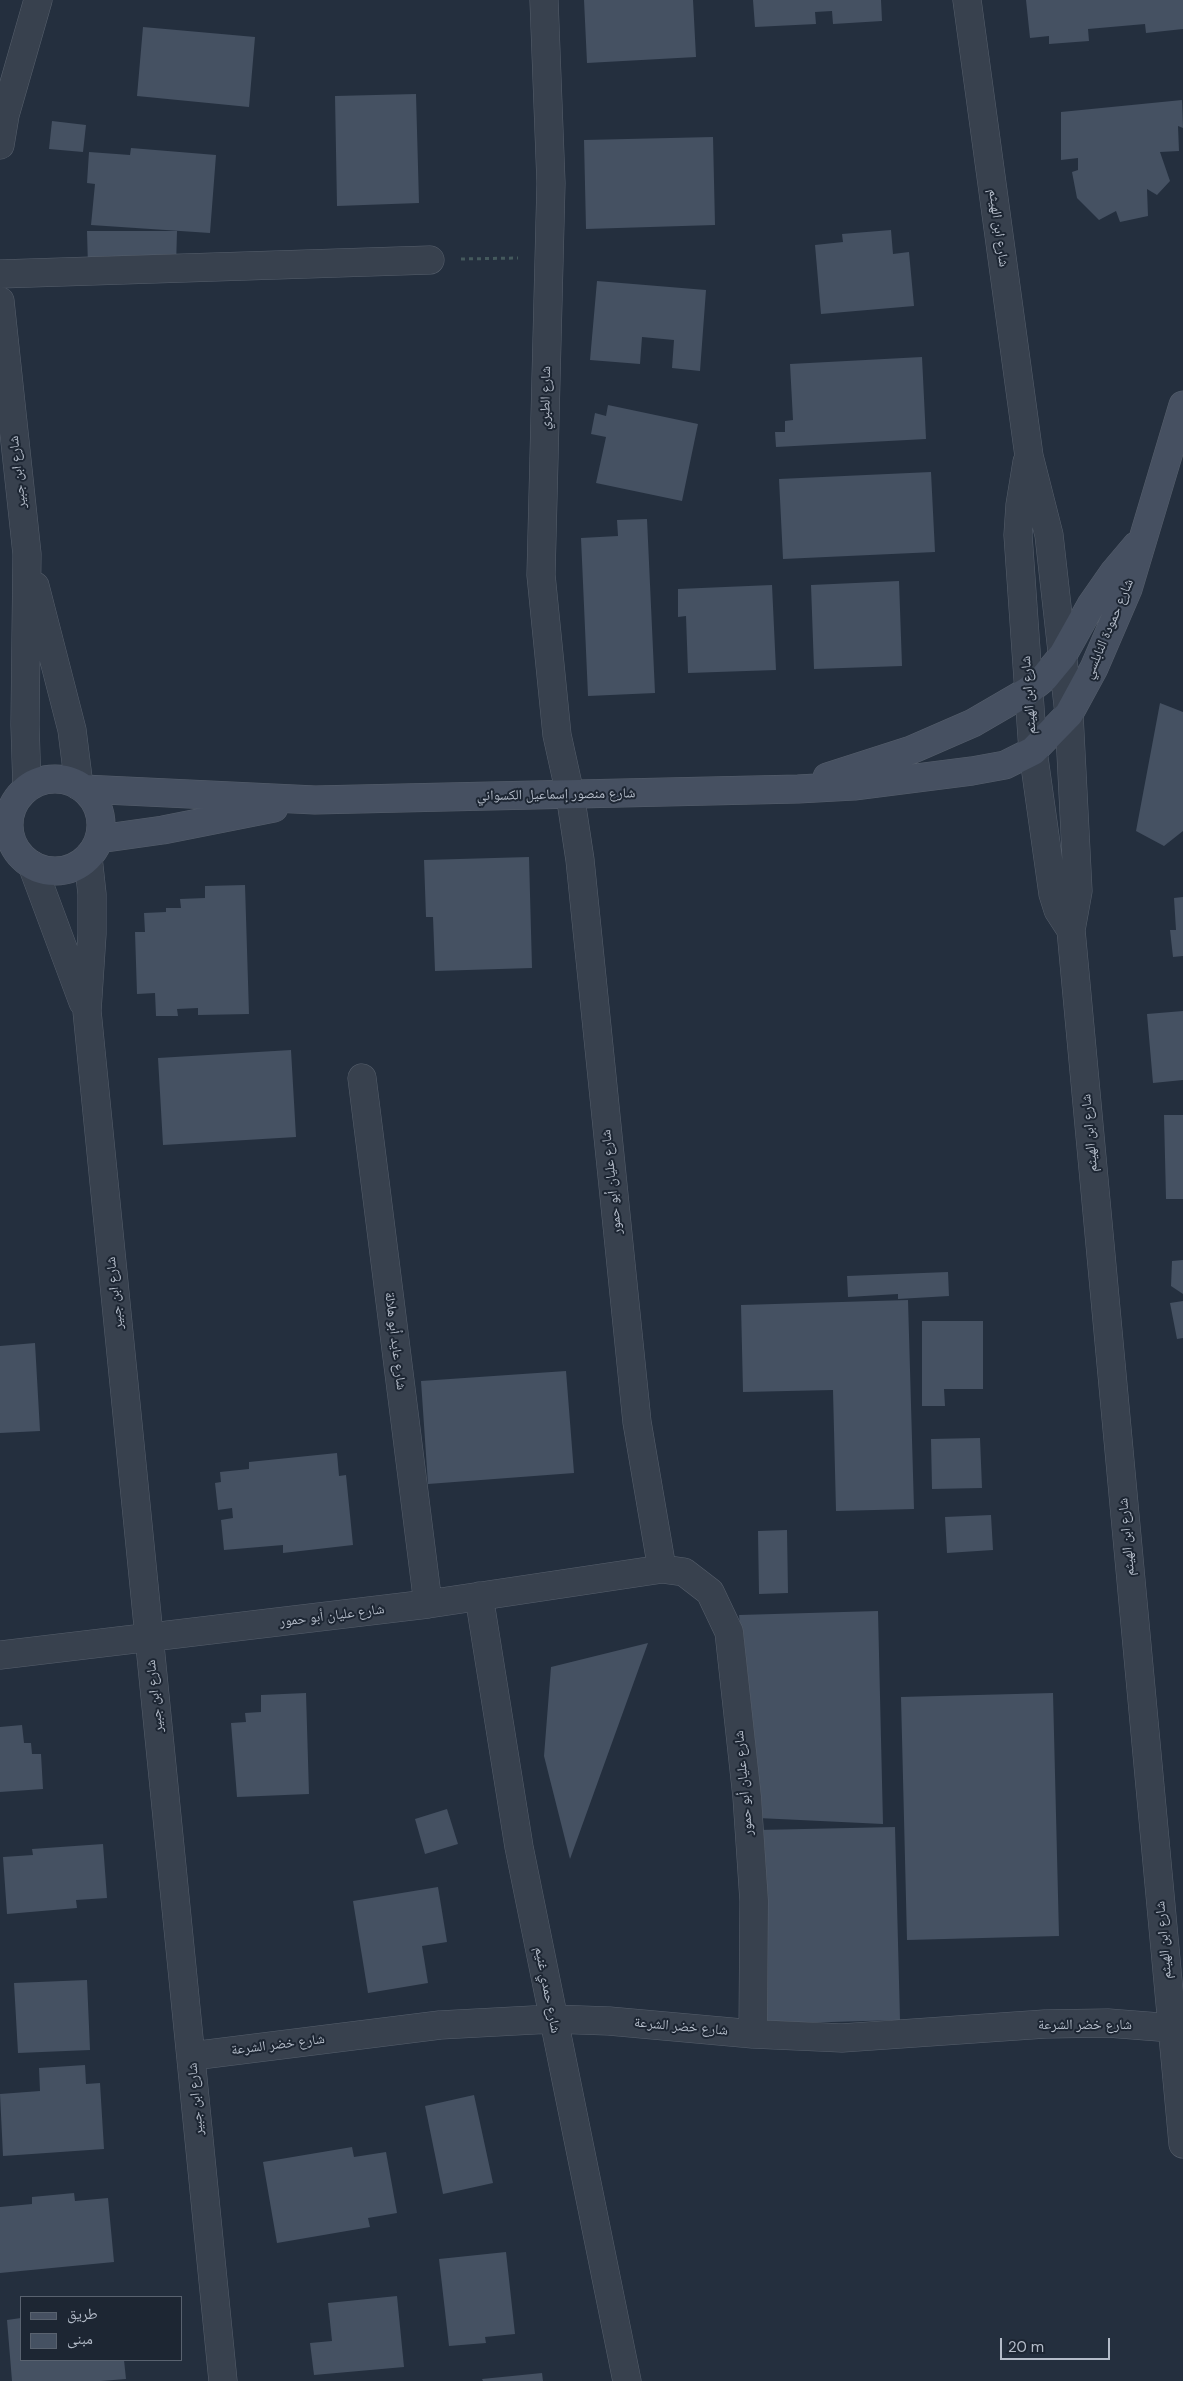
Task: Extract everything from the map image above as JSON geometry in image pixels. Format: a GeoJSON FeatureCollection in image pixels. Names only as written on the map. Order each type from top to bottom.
{"type":"FeatureCollection","features":[{"type":"Feature","properties":{"kind":"street"},"geometry":{"type":"LineString","coordinates":[[0,145],[10,96],[38,0]]}},
{"type":"Feature","properties":{"kind":"street","name":"شارع الطبري"},"geometry":{"type":"LineString","coordinates":[[544,0],[551,183],[541,575],[557,734],[570,794]]}},
{"type":"Feature","properties":{"kind":"street","name":"شارع ابن الهيثم"},"geometry":{"type":"LineString","coordinates":[[967,0],[1029,456],[1050,535],[1069,714],[1078,891],[1071,930],[1177,2030],[1183,2144]]}},
{"type":"Feature","properties":{"kind":"street"},"geometry":{"type":"LineString","coordinates":[[0,274],[430,260]]}},
{"type":"Feature","properties":{"kind":"street","name":"شارع ابن جبير"},"geometry":{"type":"LineString","coordinates":[[0,301],[27,554],[25,724],[14,796]]}},
{"type":"Feature","properties":{"kind":"street","name":"شارع حمودة النابلسي"},"geometry":{"type":"LineString","coordinates":[[1069,714],[1094,668],[1128,589],[1141,540],[1183,405]]}},
{"type":"Feature","properties":{"kind":"street","name":"شارع ابن الهيثم"},"geometry":{"type":"LineString","coordinates":[[1029,456],[1020,505],[1018,535],[1033,751],[1053,894],[1058,910],[1071,930]]}},
{"type":"Feature","properties":{"kind":"street","name":"شارع حمودة النابلسي"},"geometry":{"type":"LineString","coordinates":[[1063,655],[1091,605],[1114,572],[1141,540]]}},
{"type":"Feature","properties":{"kind":"street","name":"شارع ابن جبير"},"geometry":{"type":"LineString","coordinates":[[27,554],[72,730],[81,788]]}},
{"type":"Feature","properties":{"kind":"street","name":"شارع منصور إسماعيل الكسواني"},"geometry":{"type":"LineString","coordinates":[[798,789],[938,738],[973,723],[1028,691],[1044,678],[1063,655]]}},
{"type":"Feature","properties":{"kind":"street","name":"شارع منصور إسماعيل الكسواني"},"geometry":{"type":"LineString","coordinates":[[81,788],[315,800],[798,789],[854,786],[972,771],[1005,764],[1033,751],[1069,714]]}},
{"type":"Feature","properties":{"kind":"street"},"geometry":{"type":"LineString","coordinates":[[53,779],[66,780],[81,788],[93,799],[99,812],[101,825],[93,848],[76,866],[62,870],[46,870],[17,857],[9,828],[14,796],[39,782],[53,779]]}},
{"type":"Feature","properties":{"kind":"street","name":"شارع عليان أبو حمور"},"geometry":{"type":"LineString","coordinates":[[570,794],[580,860],[637,1422],[662,1569]]}},
{"type":"Feature","properties":{"kind":"street","name":"شارع منصور إسماعيل الكسواني"},"geometry":{"type":"LineString","coordinates":[[93,848],[163,830],[315,800]]}},
{"type":"Feature","properties":{"kind":"street","name":"شارع ابن جبير"},"geometry":{"type":"LineString","coordinates":[[93,848],[92,934],[87,1011],[223,2381]]}},
{"type":"Feature","properties":{"kind":"street","name":"شارع ابن جبير"},"geometry":{"type":"LineString","coordinates":[[17,857],[87,1011]]}},
{"type":"Feature","properties":{"kind":"street","name":"شارع عايد أبو هلالة"},"geometry":{"type":"LineString","coordinates":[[362,1078],[428,1604]]}},
{"type":"Feature","properties":{"kind":"street","name":"شارع عليان أبو حمور"},"geometry":{"type":"LineString","coordinates":[[0,1655],[428,1604],[662,1569],[684,1572],[710,1592],[722,1613],[729,1632],[747,1797],[754,1901],[753,2034]]}},
{"type":"Feature","properties":{"kind":"street","name":"شارع حمدي غنيم"},"geometry":{"type":"LineString","coordinates":[[479,1596],[519,1847],[552,2019],[627,2381]]}},
{"type":"Feature","properties":{"kind":"street","name":"شارع خضر الشرعة"},"geometry":{"type":"LineString","coordinates":[[192,2056],[440,2025],[552,2019],[609,2021],[753,2034],[842,2038],[1045,2024],[1108,2023],[1177,2030]]}},
{"type":"Feature","properties":{"kind":"path"},"geometry":{"type":"LineString","coordinates":[[430,260],[548,257]]}},
{"type":"Feature","properties":{"kind":"building"},"geometry":{"type":"Polygon","coordinates":[[[584,0],[693,0],[696,57],[587,63],[584,0]]]}},
{"type":"Feature","properties":{"kind":"building"},"geometry":{"type":"Polygon","coordinates":[[[753,0],[881,0],[882,21],[833,24],[832,11],[815,12],[816,24],[755,27],[753,0]]]}},
{"type":"Feature","properties":{"kind":"building"},"geometry":{"type":"Polygon","coordinates":[[[1026,0],[1183,0],[1183,29],[1146,33],[1145,24],[1088,29],[1089,41],[1049,44],[1049,36],[1030,38],[1026,0]]]}},
{"type":"Feature","properties":{"kind":"building"},"geometry":{"type":"Polygon","coordinates":[[[143,27],[255,37],[249,107],[137,96],[143,27]]]}},
{"type":"Feature","properties":{"kind":"building"},"geometry":{"type":"Polygon","coordinates":[[[416,94],[419,203],[337,206],[335,96],[416,94]]]}},
{"type":"Feature","properties":{"kind":"building"},"geometry":{"type":"Polygon","coordinates":[[[1182,100],[1183,128],[1178,126],[1179,151],[1160,152],[1170,181],[1157,195],[1147,189],[1148,216],[1120,222],[1116,211],[1099,220],[1077,198],[1072,172],[1078,170],[1078,158],[1061,160],[1061,112],[1182,100]]]}},
{"type":"Feature","properties":{"kind":"building"},"geometry":{"type":"Polygon","coordinates":[[[52,121],[86,125],[83,152],[49,149],[52,121]]]}},
{"type":"Feature","properties":{"kind":"building"},"geometry":{"type":"Polygon","coordinates":[[[713,137],[715,225],[586,229],[584,140],[713,137]]]}},
{"type":"Feature","properties":{"kind":"building"},"geometry":{"type":"Polygon","coordinates":[[[131,148],[216,155],[210,233],[91,225],[95,184],[87,183],[89,152],[130,155],[131,148]]]}},
{"type":"Feature","properties":{"kind":"building"},"geometry":{"type":"Polygon","coordinates":[[[891,230],[893,254],[909,252],[914,306],[821,314],[815,245],[843,242],[842,234],[891,230]]]}},
{"type":"Feature","properties":{"kind":"building"},"geometry":{"type":"Polygon","coordinates":[[[87,231],[177,231],[176,267],[88,267],[87,231]]]}},
{"type":"Feature","properties":{"kind":"building"},"geometry":{"type":"Polygon","coordinates":[[[597,281],[706,290],[700,371],[672,368],[674,340],[642,337],[640,364],[590,360],[597,281]]]}},
{"type":"Feature","properties":{"kind":"building"},"geometry":{"type":"Polygon","coordinates":[[[922,357],[926,439],[776,447],[775,432],[785,432],[785,421],[793,420],[790,364],[922,357]]]}},
{"type":"Feature","properties":{"kind":"building"},"geometry":{"type":"Polygon","coordinates":[[[608,405],[698,424],[682,501],[596,483],[606,437],[591,434],[595,413],[606,416],[608,405]]]}},
{"type":"Feature","properties":{"kind":"building"},"geometry":{"type":"Polygon","coordinates":[[[931,472],[935,552],[783,559],[779,479],[931,472]]]}},
{"type":"Feature","properties":{"kind":"building"},"geometry":{"type":"Polygon","coordinates":[[[647,519],[655,693],[588,696],[581,538],[618,536],[617,520],[647,519]]]}},
{"type":"Feature","properties":{"kind":"building"},"geometry":{"type":"Polygon","coordinates":[[[899,581],[902,666],[814,669],[811,585],[899,581]]]}},
{"type":"Feature","properties":{"kind":"building"},"geometry":{"type":"Polygon","coordinates":[[[772,585],[776,670],[688,673],[686,616],[678,617],[678,589],[772,585]]]}},
{"type":"Feature","properties":{"kind":"building"},"geometry":{"type":"Polygon","coordinates":[[[1160,703],[1183,712],[1183,831],[1164,846],[1136,831],[1160,703]]]}},
{"type":"Feature","properties":{"kind":"building"},"geometry":{"type":"Polygon","coordinates":[[[529,857],[532,968],[435,971],[433,917],[426,917],[424,860],[529,857]]]}},
{"type":"Feature","properties":{"kind":"building"},"geometry":{"type":"Polygon","coordinates":[[[245,885],[249,1014],[198,1015],[198,1008],[177,1009],[178,1016],[156,1016],[155,993],[137,994],[135,932],[145,932],[144,913],[166,912],[166,908],[181,908],[180,899],[205,898],[205,886],[245,885]]]}},
{"type":"Feature","properties":{"kind":"building"},"geometry":{"type":"Polygon","coordinates":[[[1183,897],[1183,956],[1173,957],[1170,930],[1176,930],[1174,898],[1183,897]]]}},
{"type":"Feature","properties":{"kind":"building"},"geometry":{"type":"Polygon","coordinates":[[[1183,1011],[1183,1080],[1153,1083],[1147,1014],[1183,1011]]]}},
{"type":"Feature","properties":{"kind":"building"},"geometry":{"type":"Polygon","coordinates":[[[291,1050],[296,1137],[163,1145],[158,1058],[291,1050]]]}},
{"type":"Feature","properties":{"kind":"building"},"geometry":{"type":"Polygon","coordinates":[[[1164,1115],[1183,1115],[1183,1199],[1166,1199],[1164,1115]]]}},
{"type":"Feature","properties":{"kind":"building"},"geometry":{"type":"Polygon","coordinates":[[[1183,1260],[1183,1294],[1171,1286],[1172,1261],[1183,1260]]]}},
{"type":"Feature","properties":{"kind":"building"},"geometry":{"type":"Polygon","coordinates":[[[948,1272],[949,1296],[898,1299],[898,1294],[848,1297],[847,1276],[948,1272]]]}},
{"type":"Feature","properties":{"kind":"building"},"geometry":{"type":"Polygon","coordinates":[[[908,1300],[914,1509],[836,1511],[833,1390],[743,1392],[741,1305],[908,1300]]]}},
{"type":"Feature","properties":{"kind":"building"},"geometry":{"type":"Polygon","coordinates":[[[1183,1301],[1183,1338],[1177,1339],[1170,1303],[1183,1301]]]}},
{"type":"Feature","properties":{"kind":"building"},"geometry":{"type":"Polygon","coordinates":[[[922,1321],[983,1321],[983,1389],[944,1389],[945,1406],[922,1406],[922,1321]]]}},
{"type":"Feature","properties":{"kind":"building"},"geometry":{"type":"Polygon","coordinates":[[[35,1343],[40,1431],[0,1433],[0,1346],[35,1343]]]}},
{"type":"Feature","properties":{"kind":"building"},"geometry":{"type":"Polygon","coordinates":[[[566,1371],[574,1473],[428,1484],[421,1381],[566,1371]]]}},
{"type":"Feature","properties":{"kind":"building"},"geometry":{"type":"Polygon","coordinates":[[[980,1438],[982,1488],[932,1489],[931,1439],[980,1438]]]}},
{"type":"Feature","properties":{"kind":"building"},"geometry":{"type":"Polygon","coordinates":[[[337,1453],[339,1476],[346,1475],[353,1545],[283,1553],[283,1545],[224,1550],[221,1520],[233,1518],[232,1508],[218,1510],[215,1483],[221,1482],[220,1472],[249,1469],[249,1462],[337,1453]]]}},
{"type":"Feature","properties":{"kind":"building"},"geometry":{"type":"Polygon","coordinates":[[[991,1515],[993,1550],[947,1553],[945,1517],[991,1515]]]}},
{"type":"Feature","properties":{"kind":"building"},"geometry":{"type":"Polygon","coordinates":[[[787,1530],[788,1593],[759,1594],[758,1531],[787,1530]]]}},
{"type":"Feature","properties":{"kind":"building"},"geometry":{"type":"Polygon","coordinates":[[[878,1611],[883,1824],[758,1818],[739,1615],[878,1611]]]}},
{"type":"Feature","properties":{"kind":"building"},"geometry":{"type":"Polygon","coordinates":[[[648,1643],[570,1859],[544,1756],[551,1667],[648,1643]]]}},
{"type":"Feature","properties":{"kind":"building"},"geometry":{"type":"Polygon","coordinates":[[[306,1693],[309,1794],[237,1797],[231,1723],[246,1722],[245,1713],[261,1712],[261,1695],[306,1693]]]}},
{"type":"Feature","properties":{"kind":"building"},"geometry":{"type":"Polygon","coordinates":[[[1053,1693],[1059,1936],[907,1940],[901,1697],[1053,1693]]]}},
{"type":"Feature","properties":{"kind":"building"},"geometry":{"type":"Polygon","coordinates":[[[22,1725],[24,1743],[31,1743],[32,1754],[41,1754],[43,1789],[0,1792],[0,1727],[22,1725]]]}},
{"type":"Feature","properties":{"kind":"building"},"geometry":{"type":"Polygon","coordinates":[[[447,1809],[458,1844],[425,1854],[415,1819],[447,1809]]]}},
{"type":"Feature","properties":{"kind":"building"},"geometry":{"type":"Polygon","coordinates":[[[895,1827],[900,2020],[763,2024],[758,1830],[895,1827]]]}},
{"type":"Feature","properties":{"kind":"building"},"geometry":{"type":"Polygon","coordinates":[[[103,1844],[107,1898],[76,1900],[77,1908],[7,1914],[3,1857],[33,1855],[32,1849],[103,1844]]]}},
{"type":"Feature","properties":{"kind":"building"},"geometry":{"type":"Polygon","coordinates":[[[438,1887],[447,1942],[422,1946],[428,1983],[368,1993],[353,1901],[438,1887]]]}},
{"type":"Feature","properties":{"kind":"building"},"geometry":{"type":"Polygon","coordinates":[[[87,1980],[90,2050],[18,2053],[14,1983],[87,1980]]]}},
{"type":"Feature","properties":{"kind":"building"},"geometry":{"type":"Polygon","coordinates":[[[85,2065],[86,2084],[100,2083],[104,2149],[3,2156],[0,2094],[40,2091],[39,2068],[85,2065]]]}},
{"type":"Feature","properties":{"kind":"building"},"geometry":{"type":"Polygon","coordinates":[[[474,2095],[493,2183],[443,2194],[425,2106],[474,2095]]]}},
{"type":"Feature","properties":{"kind":"building"},"geometry":{"type":"Polygon","coordinates":[[[352,2147],[354,2157],[386,2152],[397,2213],[368,2218],[370,2227],[277,2243],[263,2162],[352,2147]]]}},
{"type":"Feature","properties":{"kind":"building"},"geometry":{"type":"Polygon","coordinates":[[[74,2193],[75,2201],[108,2198],[114,2262],[0,2273],[0,2207],[32,2204],[32,2197],[74,2193]]]}},
{"type":"Feature","properties":{"kind":"building"},"geometry":{"type":"Polygon","coordinates":[[[506,2252],[515,2334],[485,2337],[486,2343],[449,2346],[439,2259],[506,2252]]]}},
{"type":"Feature","properties":{"kind":"building"},"geometry":{"type":"Polygon","coordinates":[[[397,2296],[404,2367],[314,2375],[310,2343],[332,2341],[328,2303],[397,2296]]]}},
{"type":"Feature","properties":{"kind":"building"},"geometry":{"type":"Polygon","coordinates":[[[20,2318],[20,2361],[124,2361],[126,2379],[101,2381],[12,2381],[7,2320],[20,2318]]]}},
{"type":"Feature","properties":{"kind":"building"},"geometry":{"type":"Polygon","coordinates":[[[542,2373],[543,2381],[483,2381],[482,2379],[542,2373]]]}}]}
